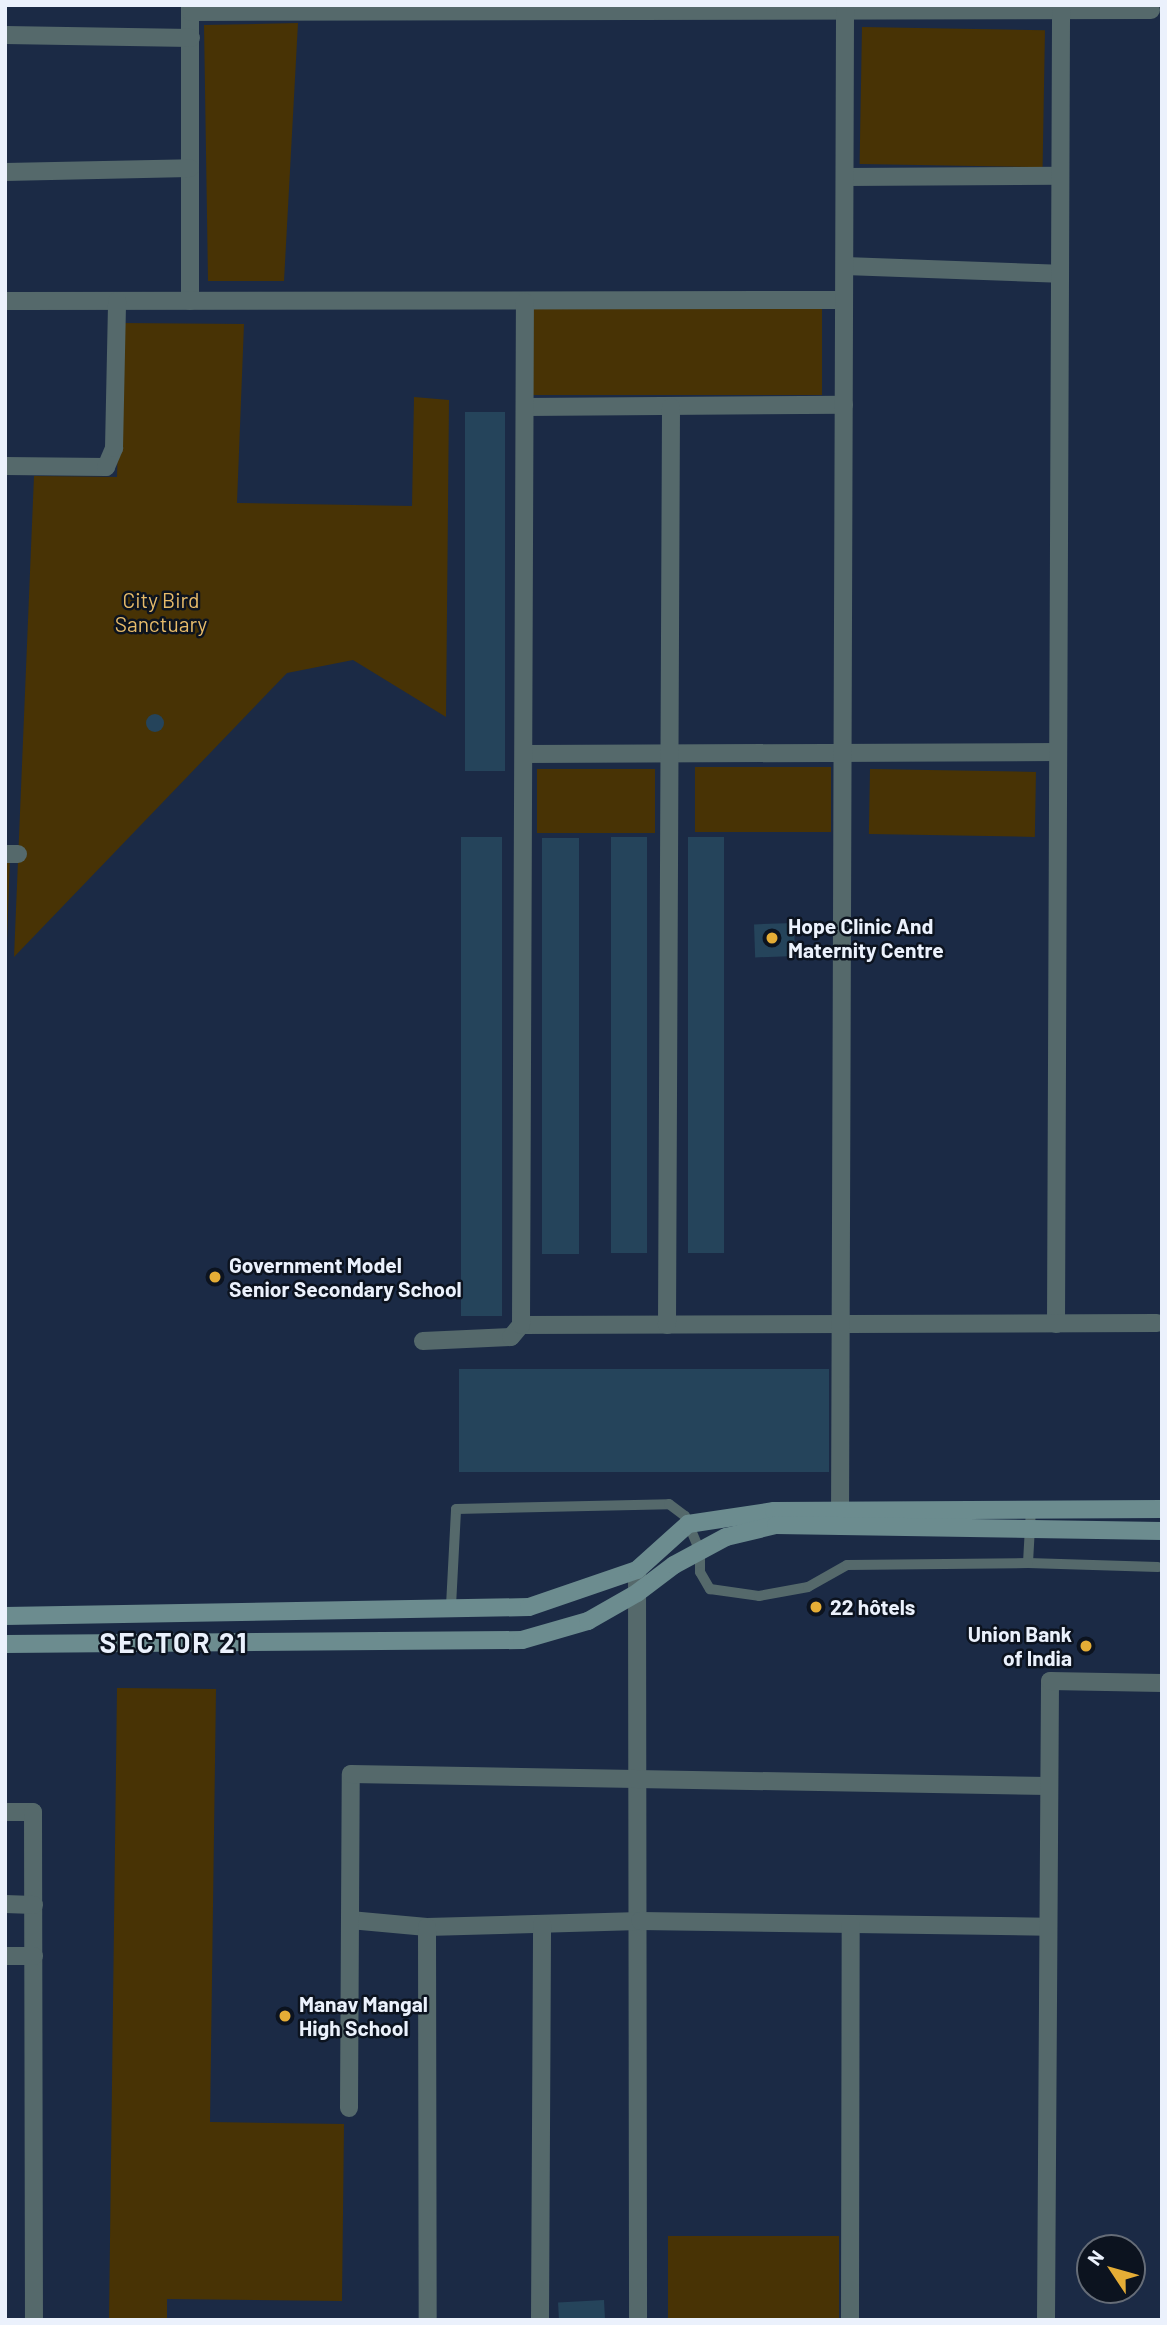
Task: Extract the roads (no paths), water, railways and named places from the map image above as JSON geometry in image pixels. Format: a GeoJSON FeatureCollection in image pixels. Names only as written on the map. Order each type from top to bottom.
{"type":"FeatureCollection","features":[{"type":"Feature","properties":{"kind":"street"},"geometry":{"type":"LineString","coordinates":[[190,301],[190,8],[1151,10]]}},
{"type":"Feature","properties":{"kind":"street"},"geometry":{"type":"LineString","coordinates":[[839,1530],[845,10]]}},
{"type":"Feature","properties":{"kind":"street"},"geometry":{"type":"LineString","coordinates":[[1056,1324],[1061,10]]}},
{"type":"Feature","properties":{"kind":"street"},"geometry":{"type":"LineString","coordinates":[[5,34],[191,38]]}},
{"type":"Feature","properties":{"kind":"street"},"geometry":{"type":"LineString","coordinates":[[5,172],[190,168]]}},
{"type":"Feature","properties":{"kind":"street"},"geometry":{"type":"LineString","coordinates":[[845,177],[1060,176]]}},
{"type":"Feature","properties":{"kind":"street"},"geometry":{"type":"LineString","coordinates":[[845,266],[1059,274]]}},
{"type":"Feature","properties":{"kind":"street"},"geometry":{"type":"LineString","coordinates":[[5,301],[844,300]]}},
{"type":"Feature","properties":{"kind":"street"},"geometry":{"type":"LineString","coordinates":[[5,466],[106,467],[114,447],[117,301]]}},
{"type":"Feature","properties":{"kind":"street"},"geometry":{"type":"LineString","coordinates":[[423,1341],[512,1337],[521,1325],[525,302]]}},
{"type":"Feature","properties":{"kind":"street"},"geometry":{"type":"LineString","coordinates":[[525,407],[844,405]]}},
{"type":"Feature","properties":{"kind":"street"},"geometry":{"type":"LineString","coordinates":[[667,1325],[671,407]]}},
{"type":"Feature","properties":{"kind":"street"},"geometry":{"type":"LineString","coordinates":[[524,754],[1058,752]]}},
{"type":"Feature","properties":{"kind":"street"},"geometry":{"type":"LineString","coordinates":[[521,1325],[1157,1324]]}},
{"type":"Feature","properties":{"kind":"street"},"geometry":{"type":"LineString","coordinates":[[5,1616],[451,1606],[528,1607],[637,1570],[688,1524],[774,1511],[1162,1509]]}},
{"type":"Feature","properties":{"kind":"street"},"geometry":{"type":"LineString","coordinates":[[5,1644],[522,1640],[588,1621],[726,1537],[776,1525],[839,1530],[1162,1531]]}},
{"type":"Feature","properties":{"kind":"street"},"geometry":{"type":"LineString","coordinates":[[637,1570],[640,1921],[638,2320]]}},
{"type":"Feature","properties":{"kind":"street"},"geometry":{"type":"LineString","coordinates":[[1046,2320],[1050,1681],[1162,1683]]}},
{"type":"Feature","properties":{"kind":"street"},"geometry":{"type":"LineString","coordinates":[[349,2108],[351,1774],[639,1775],[1048,1786]]}},
{"type":"Feature","properties":{"kind":"street"},"geometry":{"type":"LineString","coordinates":[[5,1812],[33,1812],[34,2320]]}},
{"type":"Feature","properties":{"kind":"street"},"geometry":{"type":"LineString","coordinates":[[5,1904],[34,1905]]}},
{"type":"Feature","properties":{"kind":"street"},"geometry":{"type":"LineString","coordinates":[[350,1920],[427,1927],[640,1921],[1047,1927]]}},
{"type":"Feature","properties":{"kind":"street"},"geometry":{"type":"LineString","coordinates":[[540,2320],[542,1924]]}},
{"type":"Feature","properties":{"kind":"street"},"geometry":{"type":"LineString","coordinates":[[850,2320],[851,1925]]}},
{"type":"Feature","properties":{"kind":"street"},"geometry":{"type":"LineString","coordinates":[[427,1927],[428,2320]]}},
{"type":"Feature","properties":{"kind":"street"},"geometry":{"type":"LineString","coordinates":[[5,1956],[34,1956]]}},
{"type":"Feature","properties":{"kind":"lane"},"geometry":{"type":"LineString","coordinates":[[451,1606],[456,1509],[668,1504],[688,1524],[700,1551],[700,1572],[710,1589],[759,1596],[808,1587],[847,1565],[1028,1563],[1158,1567]]}},
{"type":"Feature","properties":{"kind":"lane"},"geometry":{"type":"LineString","coordinates":[[1028,1563],[1031,1509]]}},
{"type":"Feature","properties":{"kind":"place","name":"Hope Clinic And Maternity Centre"},"geometry":{"type":"Point","coordinates":[772,938]}},
{"type":"Feature","properties":{"kind":"place","name":"Government Model Senior Secondary School"},"geometry":{"type":"Point","coordinates":[215,1277]}},
{"type":"Feature","properties":{"kind":"place","name":"22 hôtels"},"geometry":{"type":"Point","coordinates":[816,1607]}},
{"type":"Feature","properties":{"kind":"place","name":"Union Bank of India"},"geometry":{"type":"Point","coordinates":[1086,1646]}},
{"type":"Feature","properties":{"kind":"place","name":"Manav Mangal High School"},"geometry":{"type":"Point","coordinates":[285,2016]}},
{"type":"Feature","properties":{"kind":"district","name":"SECTOR 21"},"geometry":{"type":"Point","coordinates":[174,1642]}},
{"type":"Feature","properties":{"kind":"park label","name":"City Bird Sanctuary"},"geometry":{"type":"Point","coordinates":[161,612]}}]}
